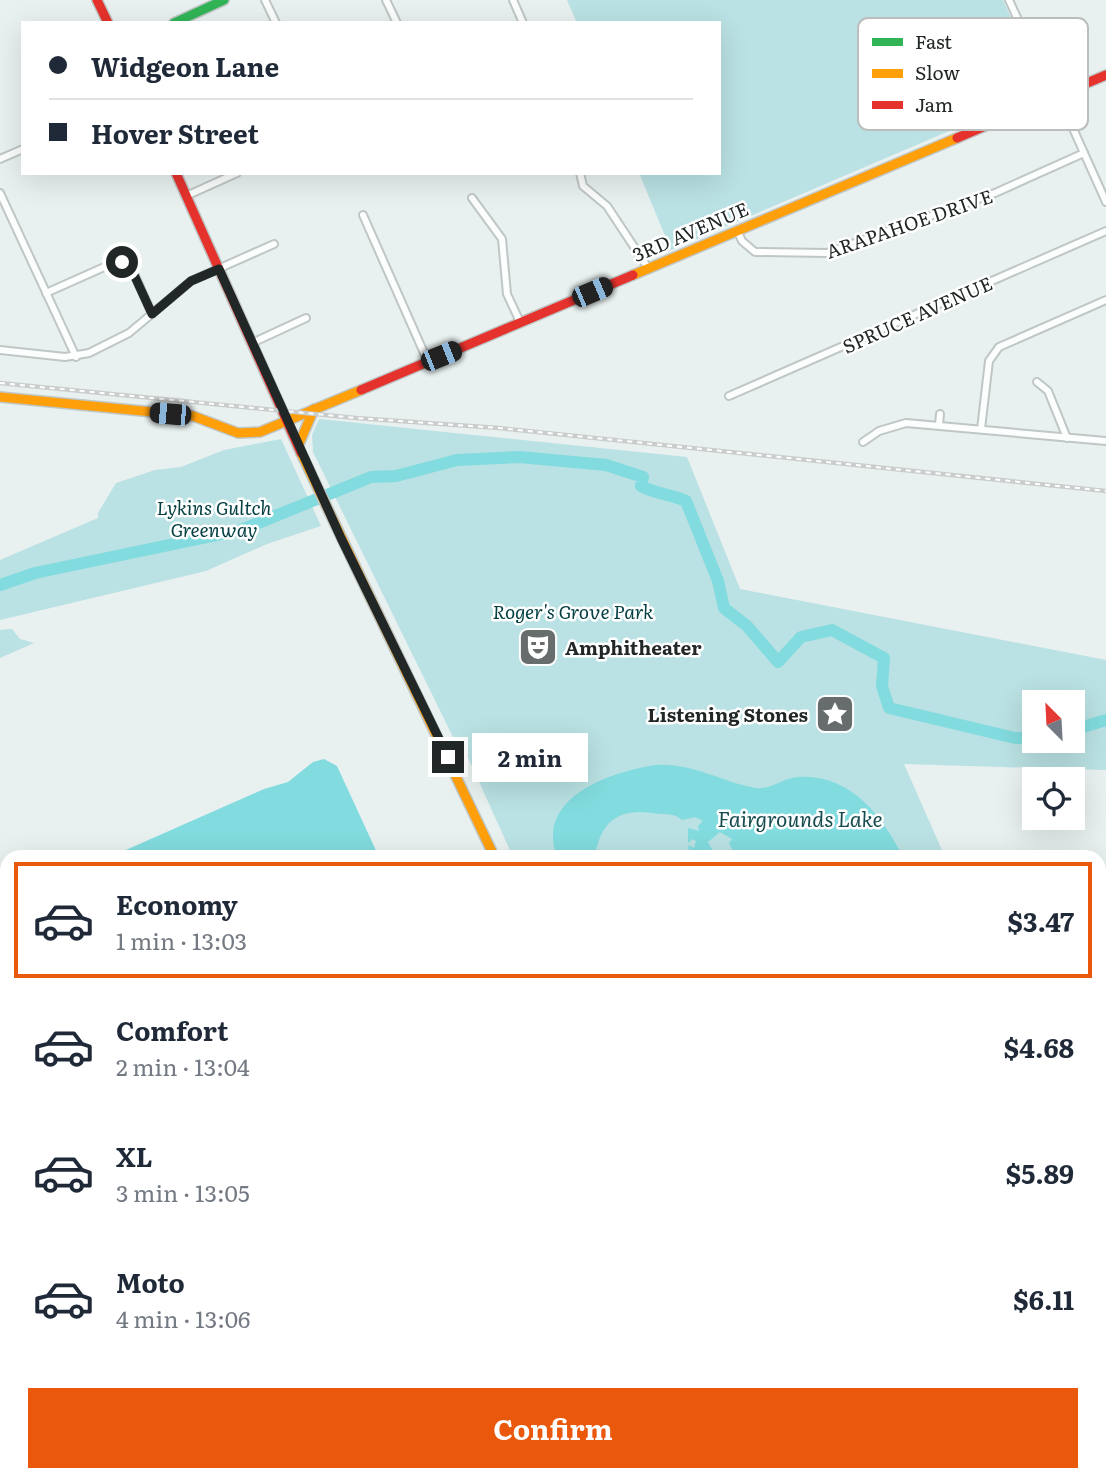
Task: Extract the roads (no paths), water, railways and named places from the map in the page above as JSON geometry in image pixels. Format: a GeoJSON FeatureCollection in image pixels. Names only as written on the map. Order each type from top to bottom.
{"type":"FeatureCollection","features":[{"type":"Feature","properties":{"kind":"street"},"geometry":{"type":"LineString","coordinates":[[97,0],[107,21]]}},
{"type":"Feature","properties":{"kind":"street"},"geometry":{"type":"LineString","coordinates":[[178,21],[224,0]]}},
{"type":"Feature","properties":{"kind":"street"},"geometry":{"type":"LineString","coordinates":[[265,0],[275,21]]}},
{"type":"Feature","properties":{"kind":"street"},"geometry":{"type":"LineString","coordinates":[[386,0],[396,21]]}},
{"type":"Feature","properties":{"kind":"street"},"geometry":{"type":"LineString","coordinates":[[513,0],[522,21]]}},
{"type":"Feature","properties":{"kind":"street"},"geometry":{"type":"LineString","coordinates":[[1009,0],[1017,18]]}},
{"type":"Feature","properties":{"kind":"street","name":"3RD AVENUE"},"geometry":{"type":"LineString","coordinates":[[1088,82],[1106,75]]}},
{"type":"Feature","properties":{"kind":"street","name":"3RD AVENUE"},"geometry":{"type":"LineString","coordinates":[[0,397],[194,416],[243,434],[257,433],[975,130]]}},
{"type":"Feature","properties":{"kind":"street"},"geometry":{"type":"LineString","coordinates":[[1074,130],[1102,184],[1106,202]]}},
{"type":"Feature","properties":{"kind":"street"},"geometry":{"type":"LineString","coordinates":[[0,159],[21,150]]}},
{"type":"Feature","properties":{"kind":"street","name":"ARAPAHOE DRIVE"},"geometry":{"type":"LineString","coordinates":[[737,230],[742,241],[755,252],[827,253],[995,193],[1084,153]]}},
{"type":"Feature","properties":{"kind":"street"},"geometry":{"type":"LineString","coordinates":[[177,175],[310,472],[492,850]]}},
{"type":"Feature","properties":{"kind":"street"},"geometry":{"type":"LineString","coordinates":[[186,196],[233,175]]}},
{"type":"Feature","properties":{"kind":"street"},"geometry":{"type":"LineString","coordinates":[[580,175],[583,186],[607,206],[648,268]]}},
{"type":"Feature","properties":{"kind":"street"},"geometry":{"type":"LineString","coordinates":[[0,193],[76,357]]}},
{"type":"Feature","properties":{"kind":"street"},"geometry":{"type":"LineString","coordinates":[[471,198],[502,239],[507,294],[520,322]]}},
{"type":"Feature","properties":{"kind":"street"},"geometry":{"type":"LineString","coordinates":[[363,215],[428,362]]}},
{"type":"Feature","properties":{"kind":"street","name":"SPRUCE AVENUE"},"geometry":{"type":"LineString","coordinates":[[729,397],[1106,231]]}},
{"type":"Feature","properties":{"kind":"street"},"geometry":{"type":"LineString","coordinates":[[0,350],[76,357],[121,339],[185,286],[274,244]]}},
{"type":"Feature","properties":{"kind":"street"},"geometry":{"type":"LineString","coordinates":[[46,293],[109,265],[124,262],[130,266],[152,314]]}},
{"type":"Feature","properties":{"kind":"street"},"geometry":{"type":"LineString","coordinates":[[981,429],[989,361],[993,353],[999,347],[1106,300]]}},
{"type":"Feature","properties":{"kind":"street"},"geometry":{"type":"LineString","coordinates":[[252,343],[306,318]]}},
{"type":"Feature","properties":{"kind":"street"},"geometry":{"type":"LineString","coordinates":[[1037,382],[1048,391],[1067,438]]}},
{"type":"Feature","properties":{"kind":"street"},"geometry":{"type":"LineString","coordinates":[[298,446],[314,409]]}},
{"type":"Feature","properties":{"kind":"street"},"geometry":{"type":"LineString","coordinates":[[939,425],[940,414]]}},
{"type":"Feature","properties":{"kind":"street"},"geometry":{"type":"LineString","coordinates":[[863,442],[894,425],[939,425],[1106,441]]}},
{"type":"Feature","properties":{"kind":"water"},"geometry":{"type":"Polygon","coordinates":[[[324,759],[337,766],[376,850],[126,850],[264,789],[288,782],[313,762],[324,759]]]}},
{"type":"Feature","properties":{"kind":"water","name":"Fairgrounds Lake"},"geometry":{"type":"Polygon","coordinates":[[[656,765],[682,767],[756,788],[798,777],[834,782],[849,790],[875,813],[899,850],[732,850],[729,843],[732,839],[720,832],[708,842],[712,850],[693,850],[688,849],[689,845],[694,848],[696,841],[693,839],[688,843],[688,828],[699,831],[698,826],[703,821],[695,817],[682,820],[672,815],[640,812],[612,820],[601,835],[596,850],[556,850],[553,836],[557,819],[566,804],[598,782],[656,765]]]}},
{"type":"Feature","properties":{"kind":"waterway"},"geometry":{"type":"LineString","coordinates":[[0,585],[35,573],[241,530],[371,477],[396,476],[457,460],[519,457],[606,465],[643,477],[641,486],[646,489],[686,501],[718,581],[724,608],[747,626],[778,662],[801,637],[832,630],[884,658],[882,686],[889,708],[1022,738]]}},
{"type":"Feature","properties":{"kind":"waterway"},"geometry":{"type":"LineString","coordinates":[[1085,726],[1106,720]]}},
{"type":"Feature","properties":{"kind":"railway"},"geometry":{"type":"LineString","coordinates":[[0,383],[356,418],[499,428],[1106,491]]}},
{"type":"Feature","properties":{"kind":"place","name":"Amphitheater"},"geometry":{"type":"Point","coordinates":[538,647]}},
{"type":"Feature","properties":{"kind":"place","name":"Listening Stones"},"geometry":{"type":"Point","coordinates":[835,714]}},
{"type":"Feature","properties":{"kind":"park label","name":"Lykins Gultch Greenway"},"geometry":{"type":"Point","coordinates":[214,518]}},
{"type":"Feature","properties":{"kind":"park label","name":"Roger's Grove Park"},"geometry":{"type":"Point","coordinates":[573,611]}}]}
